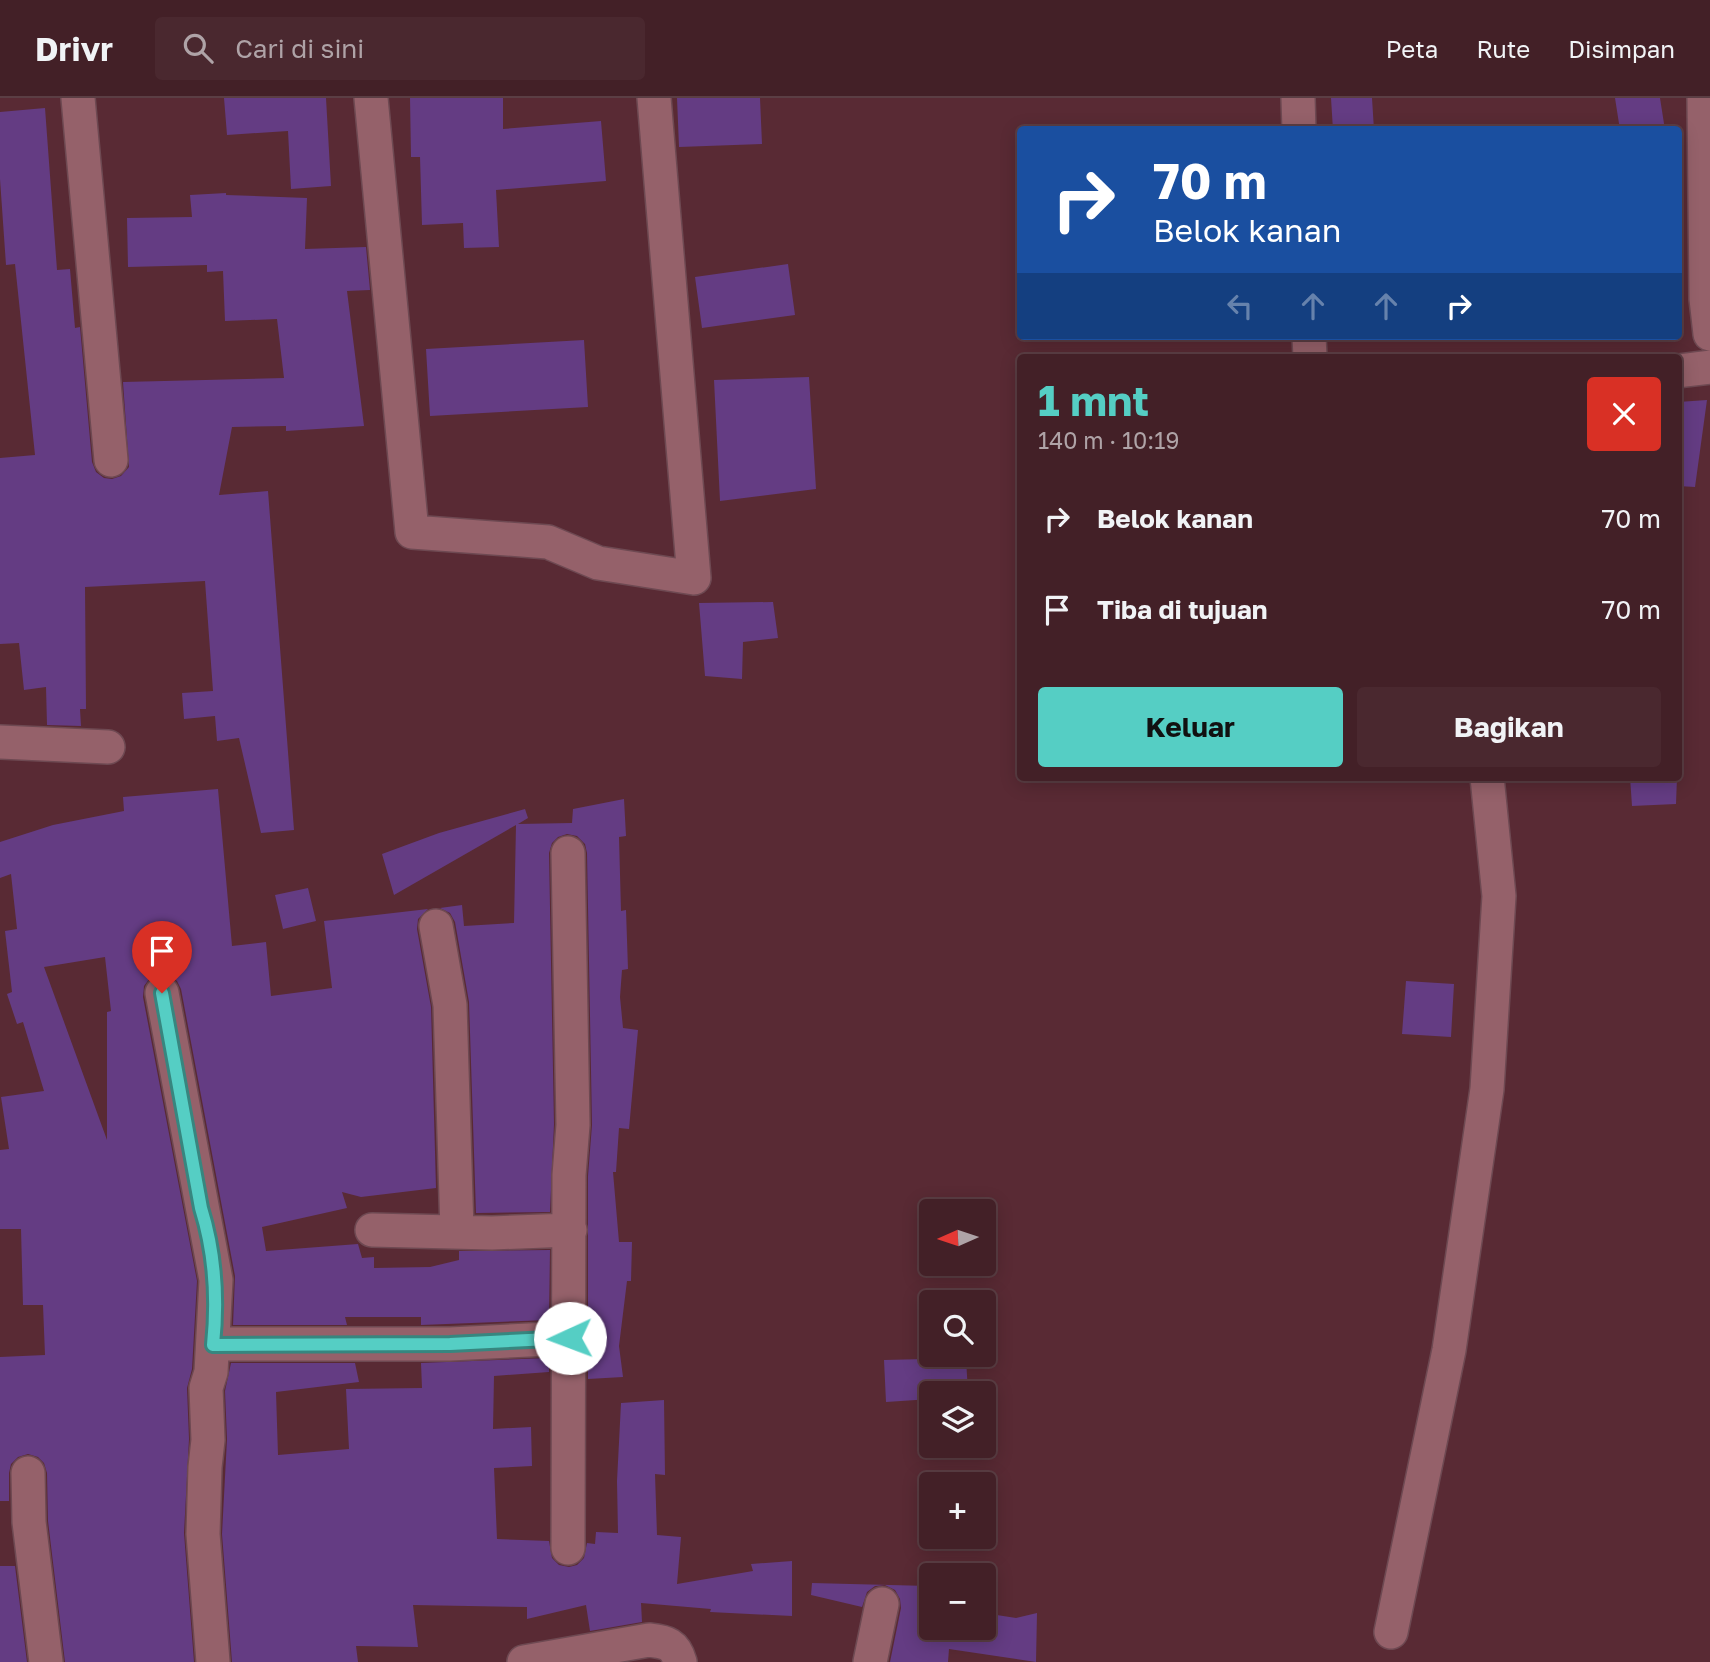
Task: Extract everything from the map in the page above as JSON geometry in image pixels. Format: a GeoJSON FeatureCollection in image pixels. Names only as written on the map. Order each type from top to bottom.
{"type":"FeatureCollection","features":[{"type":"Feature","properties":{"kind":"street"},"geometry":{"type":"LineString","coordinates":[[78,98],[111,460]]}},
{"type":"Feature","properties":{"kind":"street"},"geometry":{"type":"LineString","coordinates":[[370,98],[412,532],[548,542],[598,563],[694,578],[654,98]]}},
{"type":"Feature","properties":{"kind":"street"},"geometry":{"type":"LineString","coordinates":[[1298,98],[1299,126]]}},
{"type":"Feature","properties":{"kind":"street"},"geometry":{"type":"LineString","coordinates":[[1704,98],[1706,299],[1710,332]]}},
{"type":"Feature","properties":{"kind":"street"},"geometry":{"type":"LineString","coordinates":[[1682,370],[1710,367]]}},
{"type":"Feature","properties":{"kind":"street"},"geometry":{"type":"LineString","coordinates":[[0,742],[108,747]]}},
{"type":"Feature","properties":{"kind":"street"},"geometry":{"type":"LineString","coordinates":[[1391,1632],[1449,1350],[1487,1089],[1499,896],[1487,781]]}},
{"type":"Feature","properties":{"kind":"street"},"geometry":{"type":"LineString","coordinates":[[568,853],[572,968],[568,1548]]}},
{"type":"Feature","properties":{"kind":"street"},"geometry":{"type":"LineString","coordinates":[[436,926],[450,1005],[457,1230]]}},
{"type":"Feature","properties":{"kind":"street"},"geometry":{"type":"LineString","coordinates":[[162,993],[216,1279],[211,1371],[206,1388],[208,1440],[203,1534],[213,1662]]}},
{"type":"Feature","properties":{"kind":"street"},"geometry":{"type":"LineString","coordinates":[[372,1230],[457,1230],[492,1233],[570,1230]]}},
{"type":"Feature","properties":{"kind":"street"},"geometry":{"type":"LineString","coordinates":[[213,1345],[450,1344],[570,1338]]}},
{"type":"Feature","properties":{"kind":"street"},"geometry":{"type":"LineString","coordinates":[[28,1473],[29,1522],[46,1662]]}},
{"type":"Feature","properties":{"kind":"street"},"geometry":{"type":"LineString","coordinates":[[870,1662],[882,1604]]}},
{"type":"Feature","properties":{"kind":"street"},"geometry":{"type":"LineString","coordinates":[[524,1662],[649,1640],[667,1642],[677,1649],[680,1662]]}},
{"type":"Feature","properties":{"kind":"building"},"geometry":{"type":"Polygon","coordinates":[[[224,98],[326,98],[331,186],[291,189],[288,131],[227,135],[224,98]]]}},
{"type":"Feature","properties":{"kind":"building"},"geometry":{"type":"Polygon","coordinates":[[[410,98],[503,98],[503,129],[601,121],[606,181],[496,190],[499,247],[464,248],[463,223],[422,225],[420,157],[411,157],[410,98]]]}},
{"type":"Feature","properties":{"kind":"building"},"geometry":{"type":"Polygon","coordinates":[[[677,98],[760,98],[762,144],[679,147],[677,98]]]}},
{"type":"Feature","properties":{"kind":"building"},"geometry":{"type":"Polygon","coordinates":[[[1331,98],[1372,98],[1374,126],[1333,126],[1331,98]]]}},
{"type":"Feature","properties":{"kind":"building"},"geometry":{"type":"Polygon","coordinates":[[[1615,98],[1660,98],[1664,126],[1619,126],[1615,98]]]}},
{"type":"Feature","properties":{"kind":"building"},"geometry":{"type":"Polygon","coordinates":[[[45,108],[57,270],[70,269],[75,328],[80,327],[92,462],[96,472],[104,478],[121,476],[129,467],[123,382],[284,378],[277,319],[225,321],[223,271],[207,272],[207,265],[128,267],[127,218],[192,217],[190,195],[226,193],[307,198],[305,249],[366,247],[370,290],[347,291],[364,426],[286,431],[286,426],[232,427],[219,495],[268,491],[294,830],[261,833],[239,738],[217,741],[215,716],[184,719],[182,693],[213,691],[205,581],[85,587],[86,709],[80,709],[81,726],[47,725],[46,687],[24,690],[19,643],[0,644],[0,458],[35,455],[15,264],[6,265],[0,179],[0,112],[45,108]]]}},
{"type":"Feature","properties":{"kind":"building"},"geometry":{"type":"Polygon","coordinates":[[[788,264],[795,315],[702,328],[695,277],[788,264]]]}},
{"type":"Feature","properties":{"kind":"building"},"geometry":{"type":"Polygon","coordinates":[[[584,340],[588,407],[430,416],[426,349],[584,340]]]}},
{"type":"Feature","properties":{"kind":"building"},"geometry":{"type":"Polygon","coordinates":[[[809,377],[816,489],[720,501],[714,380],[809,377]]]}},
{"type":"Feature","properties":{"kind":"building"},"geometry":{"type":"Polygon","coordinates":[[[1707,400],[1695,487],[1682,486],[1682,402],[1707,400]]]}},
{"type":"Feature","properties":{"kind":"building"},"geometry":{"type":"Polygon","coordinates":[[[773,602],[778,638],[743,642],[742,679],[705,676],[699,603],[773,602]]]}},
{"type":"Feature","properties":{"kind":"building"},"geometry":{"type":"Polygon","coordinates":[[[1630,781],[1677,781],[1676,804],[1632,806],[1630,781]]]}},
{"type":"Feature","properties":{"kind":"building"},"geometry":{"type":"Polygon","coordinates":[[[218,789],[232,946],[266,942],[271,996],[332,988],[324,921],[428,909],[418,919],[417,929],[431,1007],[436,1188],[361,1197],[342,1192],[347,1208],[262,1227],[266,1251],[358,1244],[362,1258],[374,1257],[374,1268],[430,1267],[459,1260],[459,1251],[550,1250],[549,1320],[421,1325],[421,1317],[345,1317],[347,1325],[233,1325],[235,1276],[181,989],[177,981],[169,975],[159,974],[150,978],[144,986],[143,997],[197,1281],[192,1369],[187,1388],[189,1439],[184,1533],[194,1662],[65,1662],[48,1521],[47,1473],[44,1463],[38,1457],[28,1454],[18,1457],[11,1464],[9,1501],[0,1501],[0,1357],[45,1355],[43,1305],[23,1305],[21,1229],[0,1229],[0,1150],[9,1149],[1,1097],[44,1091],[23,1022],[17,1024],[7,994],[12,992],[5,931],[17,929],[11,874],[0,878],[0,842],[53,825],[124,811],[123,797],[218,789]],[[105,957],[44,967],[107,1140],[107,1012],[111,1011],[105,957]]]}},
{"type":"Feature","properties":{"kind":"building"},"geometry":{"type":"Polygon","coordinates":[[[624,799],[626,836],[619,837],[621,911],[626,910],[628,969],[622,970],[620,997],[623,1028],[638,1030],[629,1129],[619,1128],[616,1172],[613,1172],[619,1242],[632,1242],[631,1281],[627,1281],[619,1346],[623,1377],[588,1379],[588,1176],[592,1125],[585,844],[577,836],[567,834],[552,843],[549,853],[554,1124],[550,1212],[476,1213],[469,1002],[455,922],[450,913],[440,908],[462,905],[464,926],[514,923],[516,825],[394,895],[382,854],[439,833],[525,809],[528,818],[518,824],[572,823],[573,809],[624,799]]]}},
{"type":"Feature","properties":{"kind":"building"},"geometry":{"type":"Polygon","coordinates":[[[308,888],[316,921],[283,929],[275,895],[308,888]]]}},
{"type":"Feature","properties":{"kind":"building"},"geometry":{"type":"Polygon","coordinates":[[[1406,981],[1454,984],[1451,1037],[1402,1034],[1406,981]]]}},
{"type":"Feature","properties":{"kind":"building"},"geometry":{"type":"Polygon","coordinates":[[[549,1358],[549,1372],[494,1376],[493,1429],[531,1427],[532,1466],[494,1468],[497,1539],[549,1541],[552,1558],[559,1565],[569,1567],[577,1565],[584,1558],[587,1543],[595,1544],[596,1532],[618,1533],[617,1481],[621,1403],[664,1400],[665,1475],[655,1474],[657,1535],[681,1537],[677,1584],[753,1571],[751,1564],[792,1561],[792,1616],[710,1612],[711,1609],[641,1603],[642,1622],[590,1631],[586,1605],[527,1619],[527,1607],[413,1605],[418,1647],[356,1646],[358,1662],[232,1662],[222,1534],[227,1439],[225,1391],[231,1363],[355,1363],[359,1382],[276,1392],[278,1455],[349,1449],[346,1389],[422,1388],[421,1363],[549,1358]]]}},
{"type":"Feature","properties":{"kind":"building"},"geometry":{"type":"Polygon","coordinates":[[[919,1359],[919,1367],[967,1367],[967,1381],[919,1381],[919,1400],[886,1402],[884,1360],[919,1359]]]}},
{"type":"Feature","properties":{"kind":"building"},"geometry":{"type":"Polygon","coordinates":[[[0,1566],[15,1566],[27,1662],[0,1662],[0,1566]]]}},
{"type":"Feature","properties":{"kind":"building"},"geometry":{"type":"Polygon","coordinates":[[[812,1583],[919,1586],[919,1640],[996,1640],[996,1615],[1016,1618],[1037,1613],[1036,1662],[949,1649],[948,1662],[890,1662],[901,1608],[895,1590],[885,1585],[875,1586],[867,1592],[862,1607],[811,1595],[812,1583]]]}},
{"type":"Feature","properties":{"kind":"route"},"geometry":{"type":"LineString","coordinates":[[162,993],[216,1279],[213,1345],[450,1344],[570,1338]]}}]}
